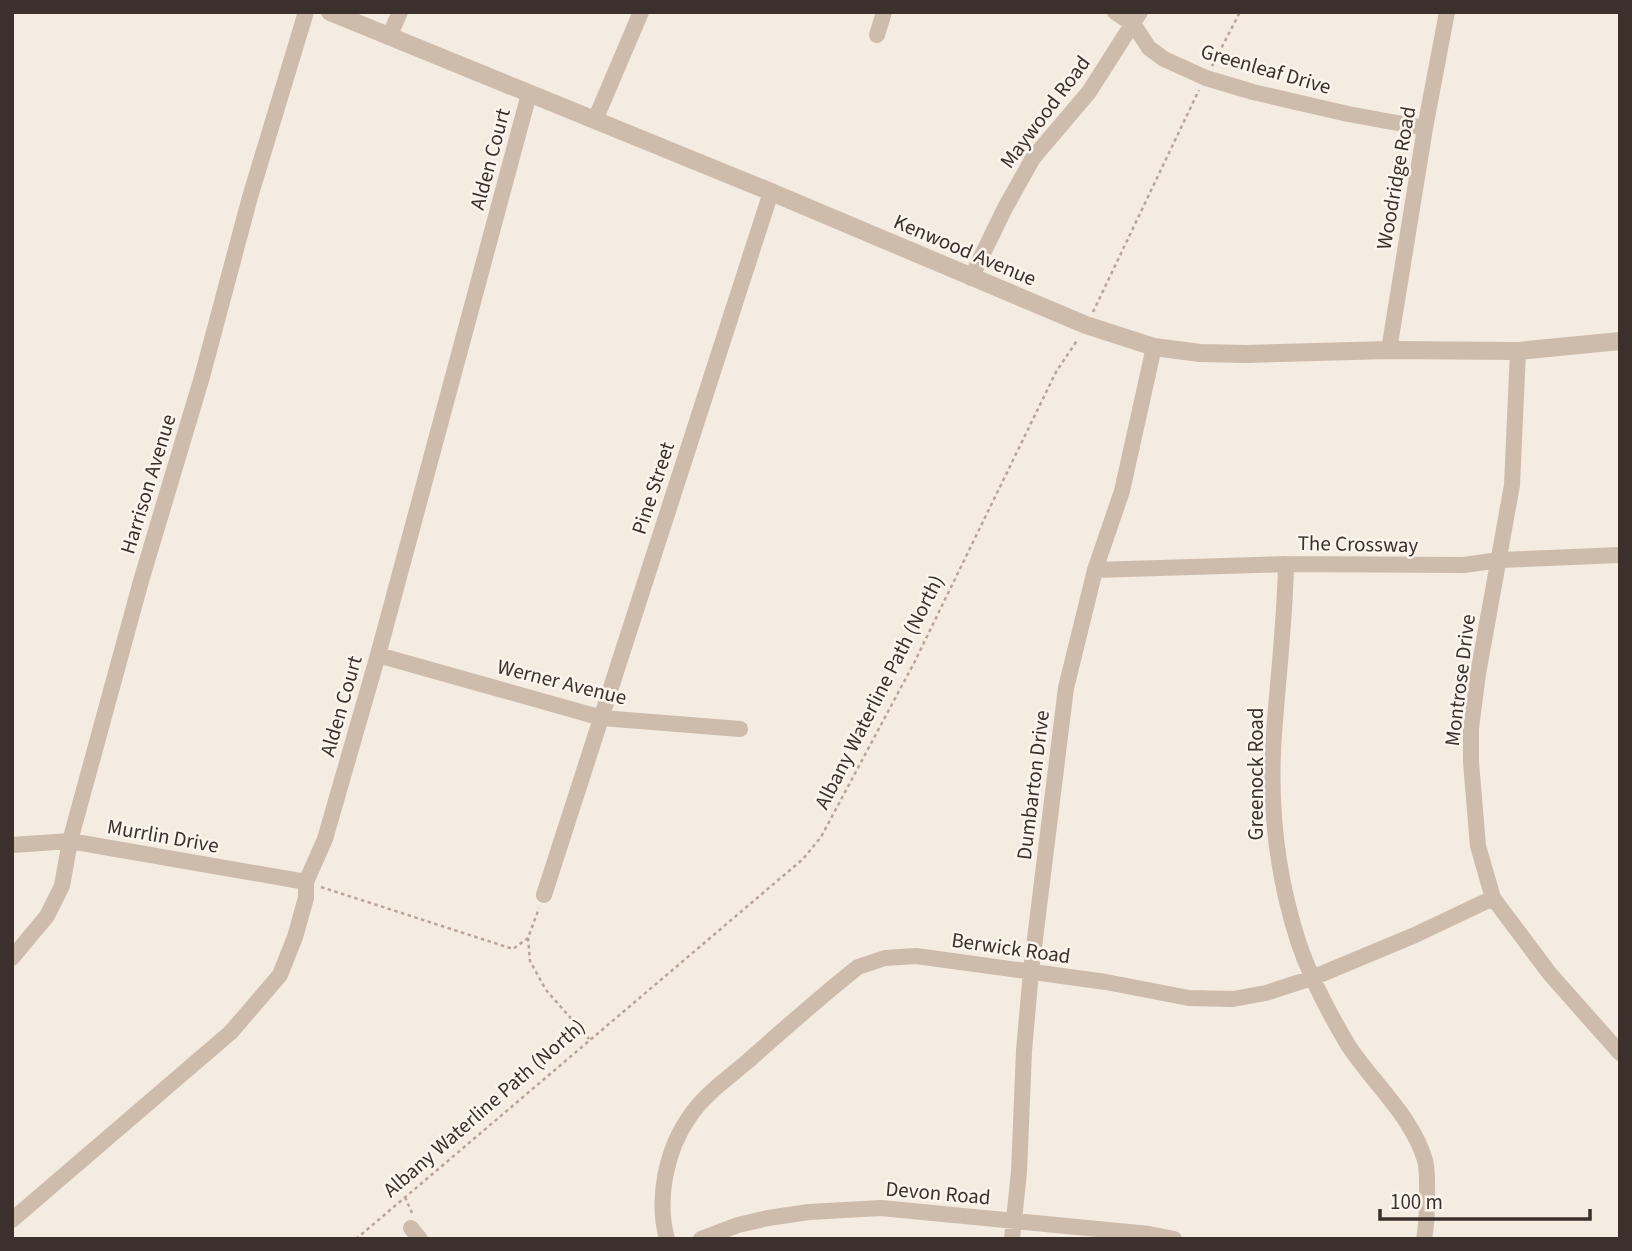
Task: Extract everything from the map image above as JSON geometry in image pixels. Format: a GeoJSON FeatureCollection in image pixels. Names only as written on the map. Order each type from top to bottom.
{"type":"FeatureCollection","features":[{"type":"Feature","properties":{"kind":"street","name":"Harrison Avenue"},"geometry":{"type":"LineString","coordinates":[[12,958],[47,916],[62,886],[71,841],[141,581],[202,377],[250,197],[306,12]]}},
{"type":"Feature","properties":{"kind":"street","name":"Kenwood Avenue"},"geometry":{"type":"LineString","coordinates":[[330,12],[771,192],[1086,325],[1154,347],[1200,353],[1247,354],[1518,351],[1620,341]]}},
{"type":"Feature","properties":{"kind":"street"},"geometry":{"type":"LineString","coordinates":[[389,37],[400,12]]}},
{"type":"Feature","properties":{"kind":"street"},"geometry":{"type":"LineString","coordinates":[[594,120],[641,12]]}},
{"type":"Feature","properties":{"kind":"street"},"geometry":{"type":"LineString","coordinates":[[877,35],[884,12]]}},
{"type":"Feature","properties":{"kind":"street","name":"Greenleaf Drive"},"geometry":{"type":"LineString","coordinates":[[1115,12],[1137,19],[1149,48],[1164,59],[1206,78],[1321,108],[1425,128]]}},
{"type":"Feature","properties":{"kind":"street","name":"Woodridge Road"},"geometry":{"type":"LineString","coordinates":[[1389,351],[1425,128],[1447,12]]}},
{"type":"Feature","properties":{"kind":"street","name":"Maywood Road"},"geometry":{"type":"LineString","coordinates":[[971,278],[1033,158],[1089,92],[1137,19]]}},
{"type":"Feature","properties":{"kind":"street","name":"Alden Court"},"geometry":{"type":"LineString","coordinates":[[12,1220],[232,1032],[280,975],[295,937],[306,898],[306,882],[325,839],[378,655],[529,94]]}},
{"type":"Feature","properties":{"kind":"street","name":"Pine Street"},"geometry":{"type":"LineString","coordinates":[[544,895],[771,192]]}},
{"type":"Feature","properties":{"kind":"street","name":"Dumbarton Drive"},"geometry":{"type":"LineString","coordinates":[[1012,1239],[1031,971],[1066,688],[1095,570],[1122,491],[1154,347]]}},
{"type":"Feature","properties":{"kind":"street","name":"Montrose Drive"},"geometry":{"type":"LineString","coordinates":[[1518,351],[1512,485],[1478,674],[1471,739],[1478,846],[1493,898],[1550,974],[1620,1054]]}},
{"type":"Feature","properties":{"kind":"street","name":"The Crossway"},"geometry":{"type":"LineString","coordinates":[[1095,570],[1286,564],[1450,566],[1499,560],[1620,555]]}},
{"type":"Feature","properties":{"kind":"street","name":"Greenock Road"},"geometry":{"type":"LineString","coordinates":[[1286,564],[1285,617],[1274,736],[1276,845],[1299,943],[1312,978],[1349,1045],[1410,1129],[1424,1158],[1427,1174],[1427,1225],[1424,1239]]}},
{"type":"Feature","properties":{"kind":"street","name":"Werner Avenue"},"geometry":{"type":"LineString","coordinates":[[378,655],[602,718],[740,729]]}},
{"type":"Feature","properties":{"kind":"street","name":"Murrlin Drive"},"geometry":{"type":"LineString","coordinates":[[12,845],[71,841],[306,882]]}},
{"type":"Feature","properties":{"kind":"street","name":"Berwick Road"},"geometry":{"type":"LineString","coordinates":[[667,1239],[662,1221],[663,1188],[674,1143],[690,1115],[717,1088],[858,967],[885,958],[916,956],[1106,982],[1189,998],[1233,999],[1266,993],[1312,978],[1415,935],[1493,898]]}},
{"type":"Feature","properties":{"kind":"street","name":"Devon Road"},"geometry":{"type":"LineString","coordinates":[[701,1239],[738,1225],[768,1218],[821,1211],[881,1208],[1149,1234],[1174,1239]]}},
{"type":"Feature","properties":{"kind":"path","name":"Albany Waterline Path (North)"},"geometry":{"type":"LineString","coordinates":[[356,1239],[803,859],[821,837],[914,663],[1056,372],[1086,325],[1240,12]]}},
{"type":"Feature","properties":{"kind":"path"},"geometry":{"type":"LineString","coordinates":[[306,882],[513,949],[528,938]]}},
{"type":"Feature","properties":{"kind":"path"},"geometry":{"type":"LineString","coordinates":[[544,895],[528,938],[530,961],[547,990],[589,1039]]}}]}
